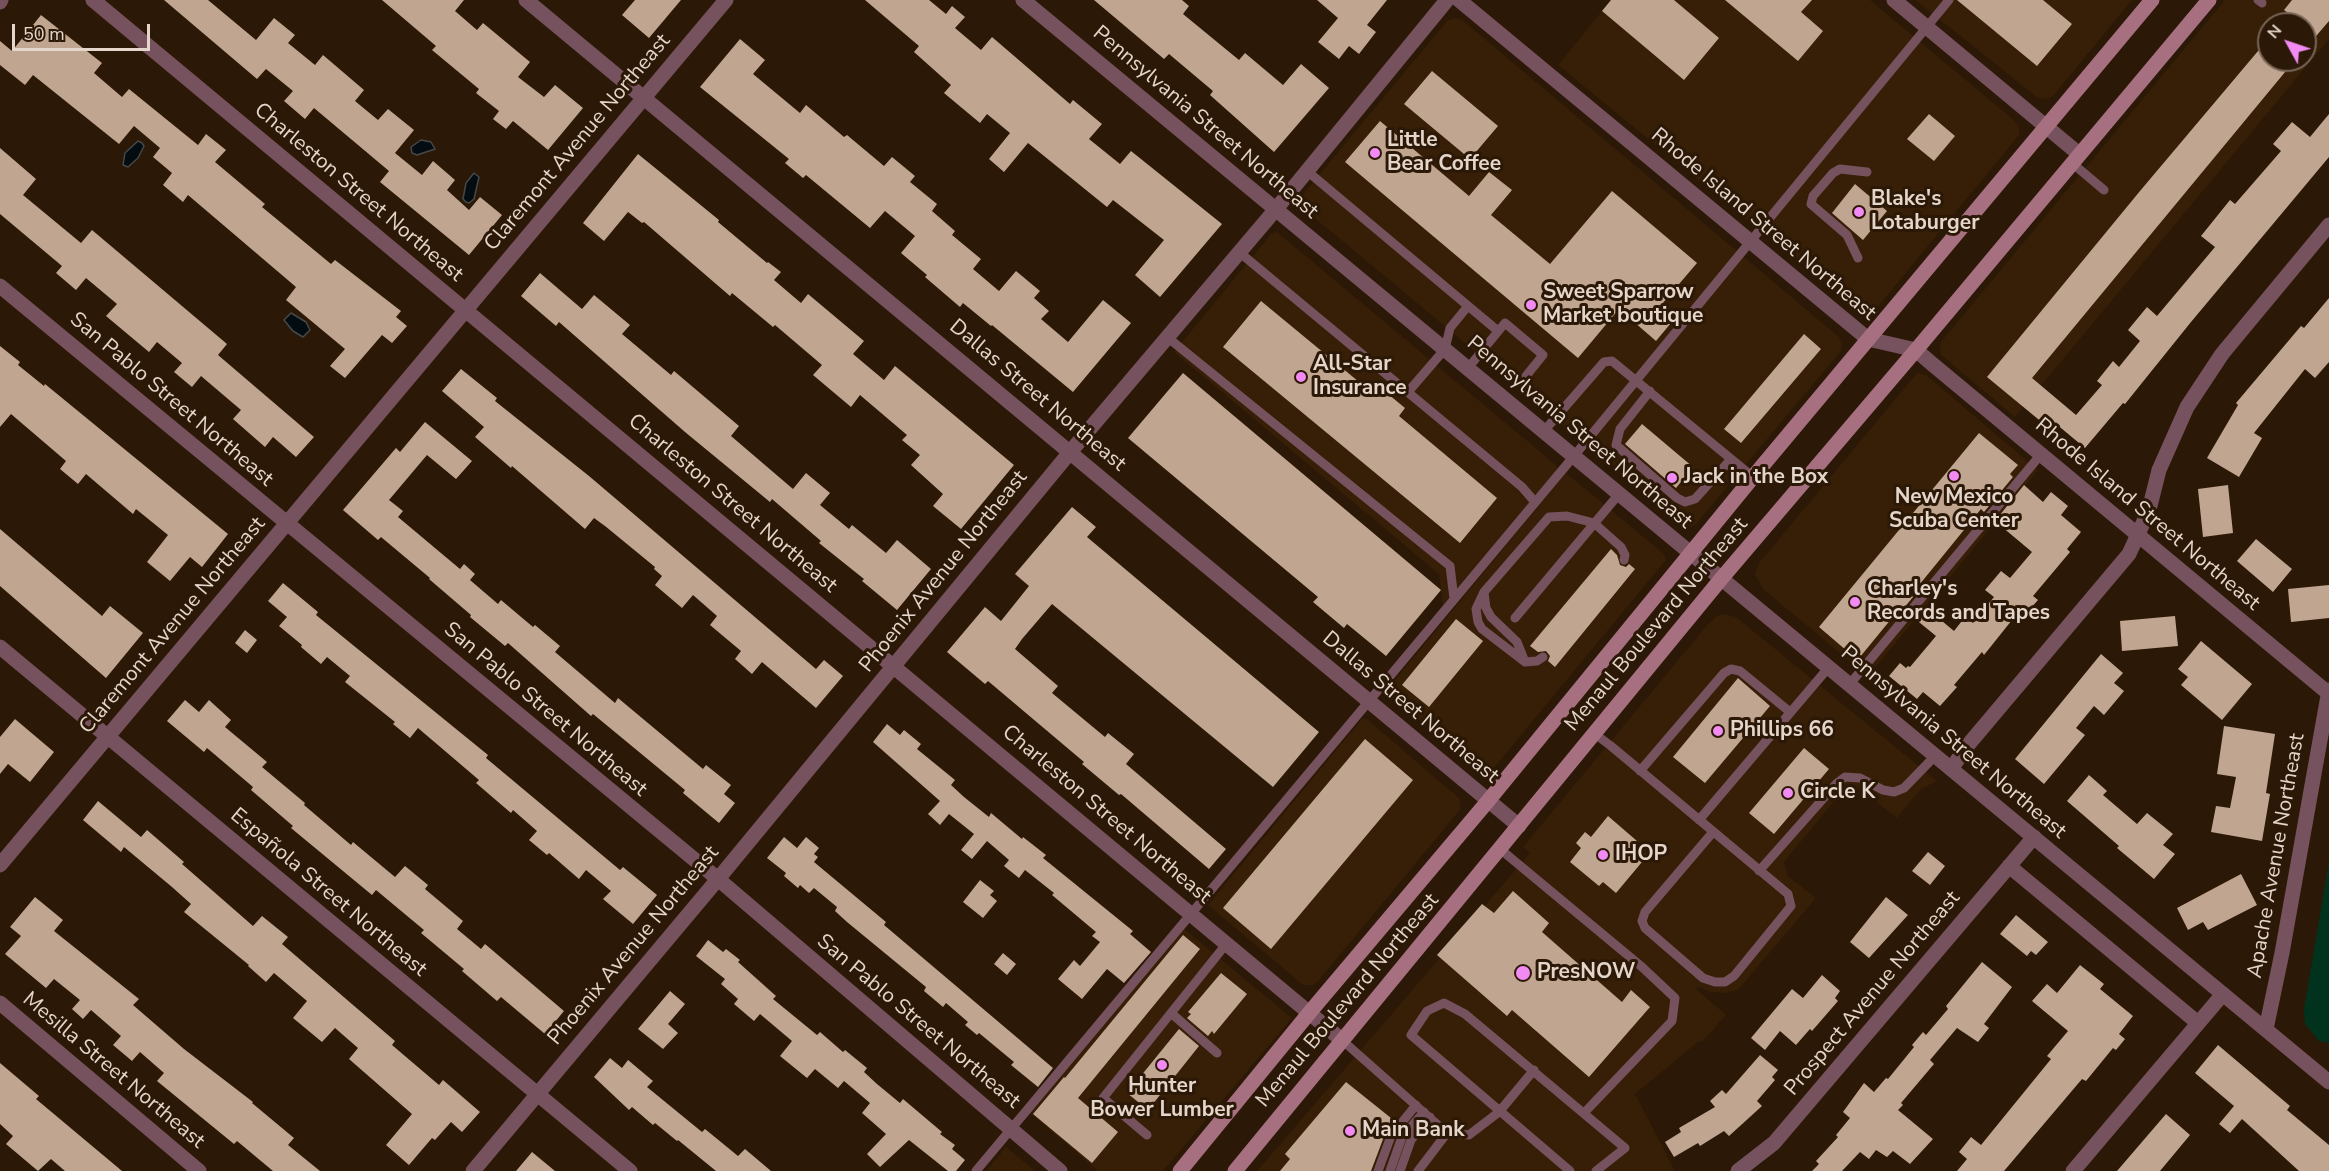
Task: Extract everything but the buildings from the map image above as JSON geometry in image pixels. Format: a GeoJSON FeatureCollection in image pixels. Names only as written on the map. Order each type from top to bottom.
{"type":"FeatureCollection","features":[{"type":"Feature","properties":{"kind":"main road","name":"Menaul Boulevard Northeast"},"geometry":{"type":"LineString","coordinates":[[1180,1171],[2045,125],[2152,0]]}},
{"type":"Feature","properties":{"kind":"main road","name":"Menaul Boulevard Northeast"},"geometry":{"type":"LineString","coordinates":[[1235,1171],[1722,579],[2209,0]]}},
{"type":"Feature","properties":{"kind":"street","name":"Charleston Street Northeast"},"geometry":{"type":"LineString","coordinates":[[93,0],[1343,1041]]}},
{"type":"Feature","properties":{"kind":"street","name":"Dallas Street Northeast"},"geometry":{"type":"LineString","coordinates":[[526,0],[1071,451],[1519,826]]}},
{"type":"Feature","properties":{"kind":"street","name":"Claremont Avenue Northeast"},"geometry":{"type":"LineString","coordinates":[[0,865],[726,0]]}},
{"type":"Feature","properties":{"kind":"street","name":"Pennsylvania Street Northeast"},"geometry":{"type":"LineString","coordinates":[[1023,0],[2329,1082]]}},
{"type":"Feature","properties":{"kind":"street","name":"Phoenix Avenue Northeast"},"geometry":{"type":"LineString","coordinates":[[473,1171],[1071,451],[1276,209],[1447,0]]}},
{"type":"Feature","properties":{"kind":"street","name":"Rhode Island Street Northeast"},"geometry":{"type":"LineString","coordinates":[[1459,0],[1868,339],[1916,350],[2328,691]]}},
{"type":"Feature","properties":{"kind":"street"},"geometry":{"type":"LineString","coordinates":[[1894,0],[2045,125],[2076,158]]}},
{"type":"Feature","properties":{"kind":"street"},"geometry":{"type":"LineString","coordinates":[[1951,769],[1968,745],[2129,554],[2149,510],[2159,470],[2187,407],[2222,354],[2329,225]]}},
{"type":"Feature","properties":{"kind":"street","name":"San Pablo Street Northeast"},"geometry":{"type":"LineString","coordinates":[[0,286],[717,879],[1060,1171]]}},
{"type":"Feature","properties":{"kind":"street","name":"Española Street Northeast"},"geometry":{"type":"LineString","coordinates":[[0,647],[630,1171]]}},
{"type":"Feature","properties":{"kind":"street","name":"Apache Avenue Northeast"},"geometry":{"type":"LineString","coordinates":[[2266,1029],[2282,953],[2328,691]]}},
{"type":"Feature","properties":{"kind":"street","name":"Prospect Avenue Northeast"},"geometry":{"type":"LineString","coordinates":[[1738,1171],[1774,1143],[2034,837]]}},
{"type":"Feature","properties":{"kind":"street"},"geometry":{"type":"LineString","coordinates":[[2009,866],[2198,1023]]}},
{"type":"Feature","properties":{"kind":"street"},"geometry":{"type":"LineString","coordinates":[[2073,1171],[2223,994]]}},
{"type":"Feature","properties":{"kind":"street","name":"Mesilla Street Northeast"},"geometry":{"type":"LineString","coordinates":[[0,1003],[199,1171]]}},
{"type":"Feature","properties":{"kind":"lane"},"geometry":{"type":"LineString","coordinates":[[976,1171],[1574,456],[1949,0]]}},
{"type":"Feature","properties":{"kind":"lane"},"geometry":{"type":"LineString","coordinates":[[2076,158],[2104,190]]}},
{"type":"Feature","properties":{"kind":"lane"},"geometry":{"type":"LineString","coordinates":[[1858,258],[1847,235],[1811,204],[1813,196],[1833,173],[1840,169],[1867,172]]}},
{"type":"Feature","properties":{"kind":"lane"},"geometry":{"type":"LineString","coordinates":[[1307,171],[1498,331]]}},
{"type":"Feature","properties":{"kind":"lane"},"geometry":{"type":"LineString","coordinates":[[1239,252],[1522,487],[1535,502]]}},
{"type":"Feature","properties":{"kind":"lane"},"geometry":{"type":"LineString","coordinates":[[1408,392],[1445,349],[1450,328],[1468,306]]}},
{"type":"Feature","properties":{"kind":"lane"},"geometry":{"type":"LineString","coordinates":[[1468,368],[1505,323],[1544,355],[1526,376]]}},
{"type":"Feature","properties":{"kind":"lane"},"geometry":{"type":"LineString","coordinates":[[1167,337],[1450,566],[1454,599]]}},
{"type":"Feature","properties":{"kind":"lane"},"geometry":{"type":"LineString","coordinates":[[1544,431],[1604,362],[1612,361],[1754,477]]}},
{"type":"Feature","properties":{"kind":"lane"},"geometry":{"type":"LineString","coordinates":[[1650,391],[1620,429],[1616,445],[1677,498],[1685,502],[1695,499],[1731,459]]}},
{"type":"Feature","properties":{"kind":"lane"},"geometry":{"type":"LineString","coordinates":[[1849,684],[2042,453]]}},
{"type":"Feature","properties":{"kind":"lane"},"geometry":{"type":"LineString","coordinates":[[1515,618],[1619,494]]}},
{"type":"Feature","properties":{"kind":"lane"},"geometry":{"type":"LineString","coordinates":[[1543,657],[1537,661],[1525,662],[1492,637],[1478,622],[1476,609],[1484,592],[1549,517],[1567,516],[1594,523],[1621,547],[1624,560]]}},
{"type":"Feature","properties":{"kind":"lane"},"geometry":{"type":"LineString","coordinates":[[1484,592],[1486,608],[1491,617],[1517,642],[1525,662]]}},
{"type":"Feature","properties":{"kind":"lane"},"geometry":{"type":"LineString","coordinates":[[1698,820],[1829,667]]}},
{"type":"Feature","properties":{"kind":"lane"},"geometry":{"type":"LineString","coordinates":[[1640,771],[1724,673],[1731,669],[1740,671],[1790,712]]}},
{"type":"Feature","properties":{"kind":"lane"},"geometry":{"type":"LineString","coordinates":[[1595,734],[1788,894],[1791,906],[1734,976],[1725,981],[1715,982],[1703,978],[1645,928],[1642,921],[1645,912],[1713,832]]}},
{"type":"Feature","properties":{"kind":"lane"},"geometry":{"type":"LineString","coordinates":[[1759,871],[1837,783],[1845,777],[1860,778],[1883,790],[1894,792],[1904,788],[1935,756]]}},
{"type":"Feature","properties":{"kind":"lane"},"geometry":{"type":"LineString","coordinates":[[1500,849],[1642,967],[1675,998],[1672,1021],[1584,1113]]}},
{"type":"Feature","properties":{"kind":"lane"},"geometry":{"type":"LineString","coordinates":[[1148,1135],[1103,1098],[1227,943]]}},
{"type":"Feature","properties":{"kind":"lane"},"geometry":{"type":"LineString","coordinates":[[1570,1171],[1411,1035],[1427,1011],[1444,1003],[1458,1011],[1534,1070],[1625,1148],[1596,1171]]}},
{"type":"Feature","properties":{"kind":"lane"},"geometry":{"type":"LineString","coordinates":[[1171,1013],[1217,1053]]}},
{"type":"Feature","properties":{"kind":"lane"},"geometry":{"type":"LineString","coordinates":[[1343,1041],[1447,1132],[1468,1135],[1499,1112],[1534,1070]]}},
{"type":"Feature","properties":{"kind":"lane"},"geometry":{"type":"LineString","coordinates":[[1378,1171],[1391,1136],[1416,1105]]}},
{"type":"Feature","properties":{"kind":"lane"},"geometry":{"type":"LineString","coordinates":[[1390,1171],[1402,1137],[1426,1114]]}},
{"type":"Feature","properties":{"kind":"lane"},"geometry":{"type":"LineString","coordinates":[[1400,1171],[1411,1140],[1426,1114]]}},
{"type":"Feature","properties":{"kind":"lane"},"geometry":{"type":"LineString","coordinates":[[1418,1171],[1447,1132]]}},
{"type":"Feature","properties":{"kind":"shaded area"},"geometry":{"type":"Polygon","coordinates":[[[1611,0],[1870,0],[2015,121],[2019,127],[2019,135],[1877,308],[1869,314],[1861,314],[1763,230],[1752,224],[1558,65],[1611,0]]]}},
{"type":"Feature","properties":{"kind":"shaded area"},"geometry":{"type":"Polygon","coordinates":[[[1915,0],[2132,0],[2054,95],[2047,99],[2038,98],[1915,0]]]}},
{"type":"Feature","properties":{"kind":"shaded area"},"geometry":{"type":"Polygon","coordinates":[[[2225,0],[2329,0],[2329,39],[2317,53],[2317,12],[2257,12],[2257,72],[2302,72],[2015,417],[1941,355],[1940,343],[2225,0]]]}},
{"type":"Feature","properties":{"kind":"shaded area"},"geometry":{"type":"Polygon","coordinates":[[[1461,19],[1839,337],[1842,344],[1841,351],[1695,525],[1690,527],[1684,525],[1299,205],[1299,199],[1448,20],[1461,19]]]}},
{"type":"Feature","properties":{"kind":"shaded area"},"geometry":{"type":"Polygon","coordinates":[[[421,140],[431,142],[435,149],[417,155],[412,153],[411,147],[421,140]]]}},
{"type":"Feature","properties":{"kind":"shaded area"},"geometry":{"type":"Polygon","coordinates":[[[138,141],[144,146],[138,158],[128,167],[123,165],[125,153],[138,141]]]}},
{"type":"Feature","properties":{"kind":"shaded area"},"geometry":{"type":"Polygon","coordinates":[[[474,173],[479,177],[474,199],[469,203],[463,199],[466,183],[474,173]]]}},
{"type":"Feature","properties":{"kind":"shaded area"},"geometry":{"type":"Polygon","coordinates":[[[1277,232],[1556,465],[1557,470],[1443,605],[1439,574],[1174,352],[1271,234],[1277,232]]]}},
{"type":"Feature","properties":{"kind":"shaded area"},"geometry":{"type":"Polygon","coordinates":[[[291,313],[306,322],[310,330],[303,337],[293,331],[284,320],[291,313]]]}},
{"type":"Feature","properties":{"kind":"shaded area"},"geometry":{"type":"Polygon","coordinates":[[[1917,373],[1926,375],[2038,470],[1869,675],[1763,589],[1755,574],[1759,563],[1917,373]]]}},
{"type":"Feature","properties":{"kind":"shaded area"},"geometry":{"type":"Polygon","coordinates":[[[1566,473],[1664,554],[1666,560],[1493,769],[1487,773],[1478,770],[1385,692],[1566,473]]]}},
{"type":"Feature","properties":{"kind":"shaded area"},"geometry":{"type":"Polygon","coordinates":[[[1724,614],[1736,617],[1937,781],[1921,789],[1897,818],[1860,789],[1852,787],[1844,789],[1784,862],[1788,876],[1816,898],[1738,990],[1724,993],[1710,992],[1700,987],[1695,988],[1726,1015],[1702,1042],[1699,1041],[1635,1094],[1675,1171],[1257,1171],[1530,853],[1523,847],[1708,624],[1717,616],[1724,614]]]}},
{"type":"Feature","properties":{"kind":"shaded area"},"geometry":{"type":"Polygon","coordinates":[[[1362,719],[1367,719],[1459,798],[1461,804],[1459,811],[1319,980],[1313,985],[1303,985],[1208,905],[1362,719]]]}},
{"type":"Feature","properties":{"kind":"shaded area"},"geometry":{"type":"Polygon","coordinates":[[[1183,928],[1292,1018],[1163,1171],[1098,1171],[1029,1112],[1183,928]]]}},
{"type":"Feature","properties":{"kind":"shaded area"},"geometry":{"type":"Polygon","coordinates":[[[1006,1147],[1035,1171],[986,1171],[1006,1147]]]}},
{"type":"Feature","properties":{"kind":"green space"},"geometry":{"type":"Polygon","coordinates":[[[2329,861],[2329,1043],[2319,1041],[2305,1024],[2304,1009],[2329,861]]]}},
{"type":"Feature","properties":{"kind":"place","name":"Little Bear Coffee"},"geometry":{"type":"Point","coordinates":[1375,153]}},
{"type":"Feature","properties":{"kind":"place","name":"Blake's Lotaburger"},"geometry":{"type":"Point","coordinates":[1859,212]}},
{"type":"Feature","properties":{"kind":"place","name":"Sweet Sparrow Market boutique"},"geometry":{"type":"Point","coordinates":[1531,305]}},
{"type":"Feature","properties":{"kind":"place","name":"All-Star Insurance"},"geometry":{"type":"Point","coordinates":[1301,377]}},
{"type":"Feature","properties":{"kind":"place","name":"New Mexico Scuba Center"},"geometry":{"type":"Point","coordinates":[1954,476]}},
{"type":"Feature","properties":{"kind":"place","name":"Jack in the Box"},"geometry":{"type":"Point","coordinates":[1672,478]}},
{"type":"Feature","properties":{"kind":"place","name":"Charley's Records and Tapes"},"geometry":{"type":"Point","coordinates":[1855,602]}},
{"type":"Feature","properties":{"kind":"place","name":"Phillips 66"},"geometry":{"type":"Point","coordinates":[1718,731]}},
{"type":"Feature","properties":{"kind":"place","name":"Circle K"},"geometry":{"type":"Point","coordinates":[1788,793]}},
{"type":"Feature","properties":{"kind":"place","name":"IHOP"},"geometry":{"type":"Point","coordinates":[1603,855]}},
{"type":"Feature","properties":{"kind":"place","name":"PresNOW"},"geometry":{"type":"Point","coordinates":[1523,973]}},
{"type":"Feature","properties":{"kind":"place","name":"Hunter Bower Lumber"},"geometry":{"type":"Point","coordinates":[1162,1065]}},
{"type":"Feature","properties":{"kind":"place","name":"Main Bank"},"geometry":{"type":"Point","coordinates":[1350,1131]}}]}
